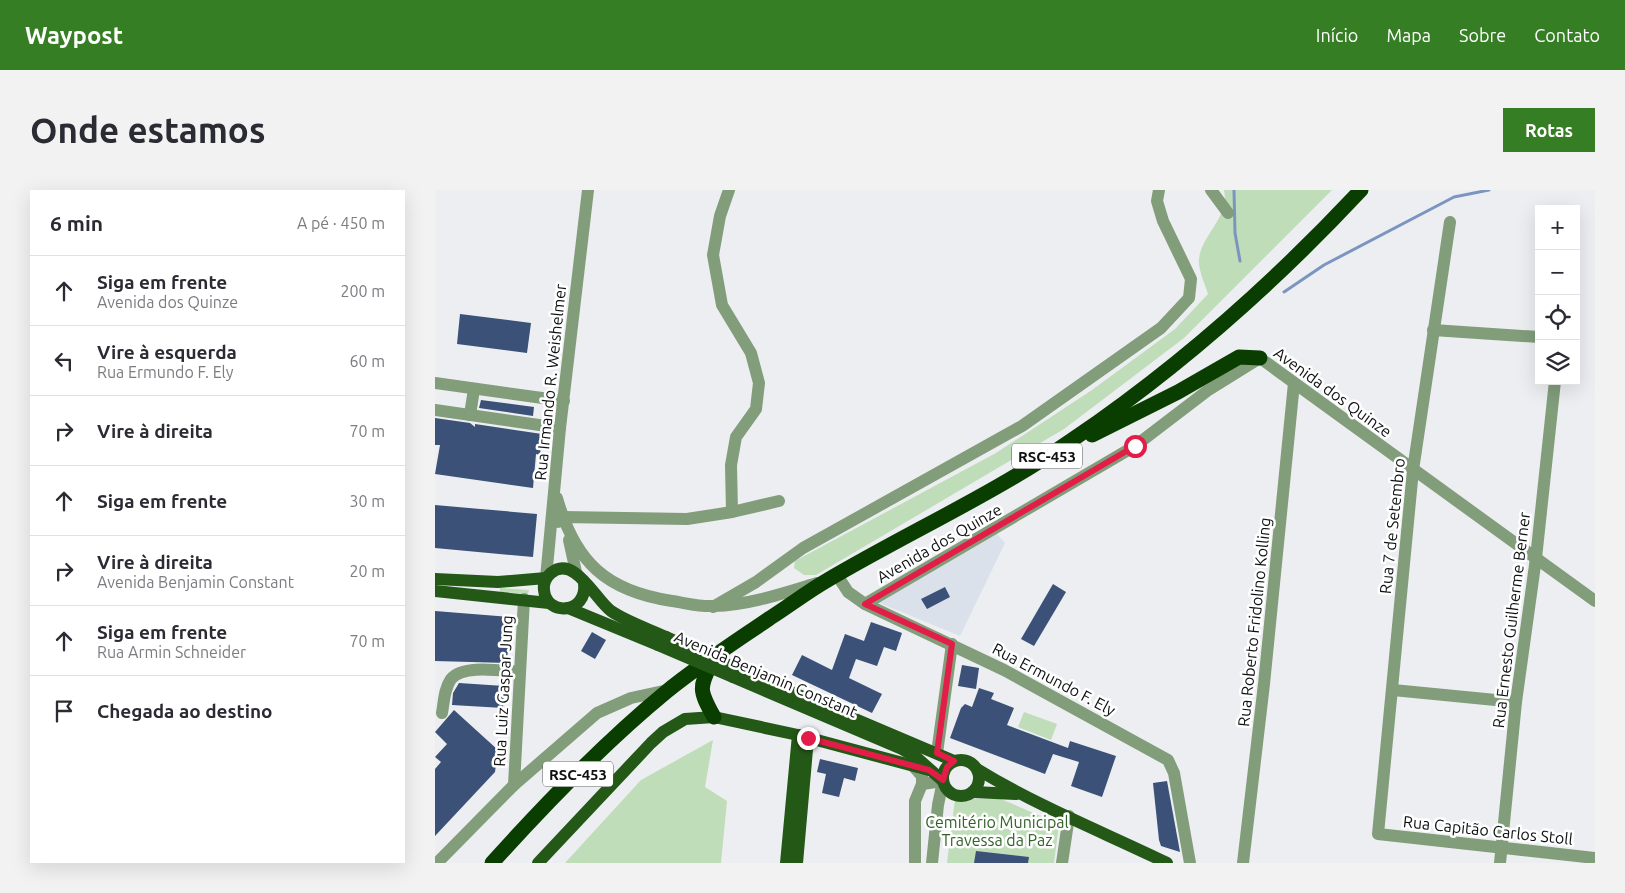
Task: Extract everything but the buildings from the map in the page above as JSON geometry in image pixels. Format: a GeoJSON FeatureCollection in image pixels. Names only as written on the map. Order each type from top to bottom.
{"type":"FeatureCollection","features":[{"type":"Feature","properties":{"kind":"highway","name":"RSC-453"},"geometry":{"type":"LineString","coordinates":[[492,863],[626,726],[668,690],[714,656],[831,578],[988,491],[1069,443],[1119,408],[1200,343],[1264,288],[1361,190]]}},
{"type":"Feature","properties":{"kind":"highway"},"geometry":{"type":"LineString","coordinates":[[1345,208],[1375,190]]}},
{"type":"Feature","properties":{"kind":"highway"},"geometry":{"type":"LineString","coordinates":[[1069,443],[1100,432],[1178,392],[1239,357],[1260,358]]}},
{"type":"Feature","properties":{"kind":"highway"},"geometry":{"type":"LineString","coordinates":[[713,717],[702,697],[701,682],[714,656]]}},
{"type":"Feature","properties":{"kind":"main road"},"geometry":{"type":"LineString","coordinates":[[435,591],[523,598],[549,603],[555,607],[568,608],[580,602],[585,589],[580,577],[563,568],[551,573],[546,578],[544,591],[549,603]]}},
{"type":"Feature","properties":{"kind":"main road","name":"Avenida Benjamin Constant"},"geometry":{"type":"LineString","coordinates":[[580,577],[612,612],[662,641]]}},
{"type":"Feature","properties":{"kind":"main road"},"geometry":{"type":"LineString","coordinates":[[435,579],[498,582],[546,578]]}},
{"type":"Feature","properties":{"kind":"main road"},"geometry":{"type":"LineString","coordinates":[[498,582],[499,597]]}},
{"type":"Feature","properties":{"kind":"main road","name":"Avenida Benjamin Constant"},"geometry":{"type":"LineString","coordinates":[[568,608],[662,641],[901,749],[916,757],[943,780]]}},
{"type":"Feature","properties":{"kind":"main road","name":"Avenida Benjamin Constant"},"geometry":{"type":"LineString","coordinates":[[737,674],[954,761]]}},
{"type":"Feature","properties":{"kind":"main road"},"geometry":{"type":"LineString","coordinates":[[538,863],[663,732],[685,719],[713,717],[803,736],[929,770]]}},
{"type":"Feature","properties":{"kind":"main road"},"geometry":{"type":"LineString","coordinates":[[786,863],[803,736]]}},
{"type":"Feature","properties":{"kind":"main road"},"geometry":{"type":"LineString","coordinates":[[797,863],[803,736]]}},
{"type":"Feature","properties":{"kind":"main road"},"geometry":{"type":"LineString","coordinates":[[1019,794],[973,792],[966,795],[951,793],[943,780],[947,767],[954,761],[967,761],[1019,794],[1167,863]]}},
{"type":"Feature","properties":{"kind":"main road"},"geometry":{"type":"LineString","coordinates":[[973,792],[979,779],[977,769]]}},
{"type":"Feature","properties":{"kind":"street","name":"Rua Irmando R. Weishelmer"},"geometry":{"type":"LineString","coordinates":[[546,578],[563,401],[588,190]]}},
{"type":"Feature","properties":{"kind":"street"},"geometry":{"type":"LineString","coordinates":[[729,190],[720,216],[713,255],[722,305],[751,353],[759,383],[756,409],[736,437],[731,465],[732,512]]}},
{"type":"Feature","properties":{"kind":"street"},"geometry":{"type":"LineString","coordinates":[[713,607],[756,582],[803,548],[1022,426],[1161,328],[1189,298],[1191,279],[1163,221],[1157,201],[1159,190]]}},
{"type":"Feature","properties":{"kind":"street"},"geometry":{"type":"LineString","coordinates":[[1211,190],[1228,212]]}},
{"type":"Feature","properties":{"kind":"street","name":"Rua 7 de Setembro"},"geometry":{"type":"LineString","coordinates":[[1378,834],[1413,470],[1450,222]]}},
{"type":"Feature","properties":{"kind":"street"},"geometry":{"type":"LineString","coordinates":[[1433,330],[1535,338]]}},
{"type":"Feature","properties":{"kind":"street","name":"Avenida dos Quinze"},"geometry":{"type":"LineString","coordinates":[[865,604],[1135,446],[1207,391],[1260,358],[1595,601]]}},
{"type":"Feature","properties":{"kind":"street"},"geometry":{"type":"LineString","coordinates":[[435,383],[563,401]]}},
{"type":"Feature","properties":{"kind":"street","name":"Rua Roberto Fridolino Kolling"},"geometry":{"type":"LineString","coordinates":[[1243,863],[1264,684],[1294,383]]}},
{"type":"Feature","properties":{"kind":"street","name":"Rua Ernesto Guilherme Berner"},"geometry":{"type":"LineString","coordinates":[[1500,863],[1515,702],[1536,558],[1555,385]]}},
{"type":"Feature","properties":{"kind":"street"},"geometry":{"type":"LineString","coordinates":[[470,415],[473,389]]}},
{"type":"Feature","properties":{"kind":"street"},"geometry":{"type":"LineString","coordinates":[[435,410],[561,428]]}},
{"type":"Feature","properties":{"kind":"street"},"geometry":{"type":"LineString","coordinates":[[555,490],[580,577],[610,580]]}},
{"type":"Feature","properties":{"kind":"street"},"geometry":{"type":"LineString","coordinates":[[551,528],[564,522],[687,518],[732,512],[779,501]]}},
{"type":"Feature","properties":{"kind":"street"},"geometry":{"type":"LineString","coordinates":[[564,522],[592,567],[623,588],[657,599],[713,607],[763,599],[831,578]]}},
{"type":"Feature","properties":{"kind":"street","name":"Rua Ermundo F. Ely"},"geometry":{"type":"LineString","coordinates":[[831,578],[865,604],[1012,674],[1168,760],[1174,773],[1190,863]]}},
{"type":"Feature","properties":{"kind":"street","name":"Rua Luiz Gaspar Jung"},"geometry":{"type":"LineString","coordinates":[[514,785],[523,598]]}},
{"type":"Feature","properties":{"kind":"street"},"geometry":{"type":"LineString","coordinates":[[937,753],[952,644]]}},
{"type":"Feature","properties":{"kind":"street"},"geometry":{"type":"LineString","coordinates":[[442,713],[445,692],[452,678],[469,670],[520,672]]}},
{"type":"Feature","properties":{"kind":"street"},"geometry":{"type":"LineString","coordinates":[[437,863],[514,785],[597,713],[631,698],[668,690]]}},
{"type":"Feature","properties":{"kind":"street"},"geometry":{"type":"LineString","coordinates":[[1393,690],[1515,702]]}},
{"type":"Feature","properties":{"kind":"street"},"geometry":{"type":"LineString","coordinates":[[913,766],[922,776],[922,784],[915,802],[915,863]]}},
{"type":"Feature","properties":{"kind":"street"},"geometry":{"type":"LineString","coordinates":[[922,784],[943,780],[938,805],[932,863]]}},
{"type":"Feature","properties":{"kind":"street"},"geometry":{"type":"LineString","coordinates":[[1063,863],[1069,816]]}},
{"type":"Feature","properties":{"kind":"street","name":"Rua Capitão Carlos Stoll"},"geometry":{"type":"LineString","coordinates":[[1378,834],[1595,858]]}},
{"type":"Feature","properties":{"kind":"shaded area"},"geometry":{"type":"Polygon","coordinates":[[[996,533],[1005,543],[960,636],[877,602],[996,533]]]}},
{"type":"Feature","properties":{"kind":"green space"},"geometry":{"type":"Polygon","coordinates":[[[1224,190],[1332,190],[1184,338],[1064,429],[816,575],[804,575],[794,568],[795,561],[996,453],[1092,390],[1175,329],[1208,294],[1199,259],[1205,241],[1223,209],[1225,200],[1224,190]]]}},
{"type":"Feature","properties":{"kind":"green space"},"geometry":{"type":"Polygon","coordinates":[[[500,588],[529,590],[528,594],[500,592],[500,588]]]}},
{"type":"Feature","properties":{"kind":"green space"},"geometry":{"type":"Polygon","coordinates":[[[1024,712],[1057,724],[1051,740],[1018,727],[1024,712]]]}},
{"type":"Feature","properties":{"kind":"green space"},"geometry":{"type":"Polygon","coordinates":[[[713,740],[705,787],[727,801],[721,863],[565,863],[641,780],[713,740]]]}},
{"type":"Feature","properties":{"kind":"green space","name":"Cemitério Municipal Travessa da Paz"},"geometry":{"type":"Polygon","coordinates":[[[955,799],[1001,799],[1059,824],[1054,863],[947,863],[955,799]]]}},
{"type":"Feature","properties":{"kind":"waterway"},"geometry":{"type":"LineString","coordinates":[[1234,190],[1235,233],[1240,261]]}},
{"type":"Feature","properties":{"kind":"waterway"},"geometry":{"type":"LineString","coordinates":[[1284,292],[1324,265],[1454,197],[1489,190]]}},
{"type":"Feature","properties":{"kind":"route"},"geometry":{"type":"LineString","coordinates":[[808,738],[929,770],[943,780],[944,771],[954,761],[937,753],[952,644],[865,604],[1077,482],[1135,446]]}}]}
